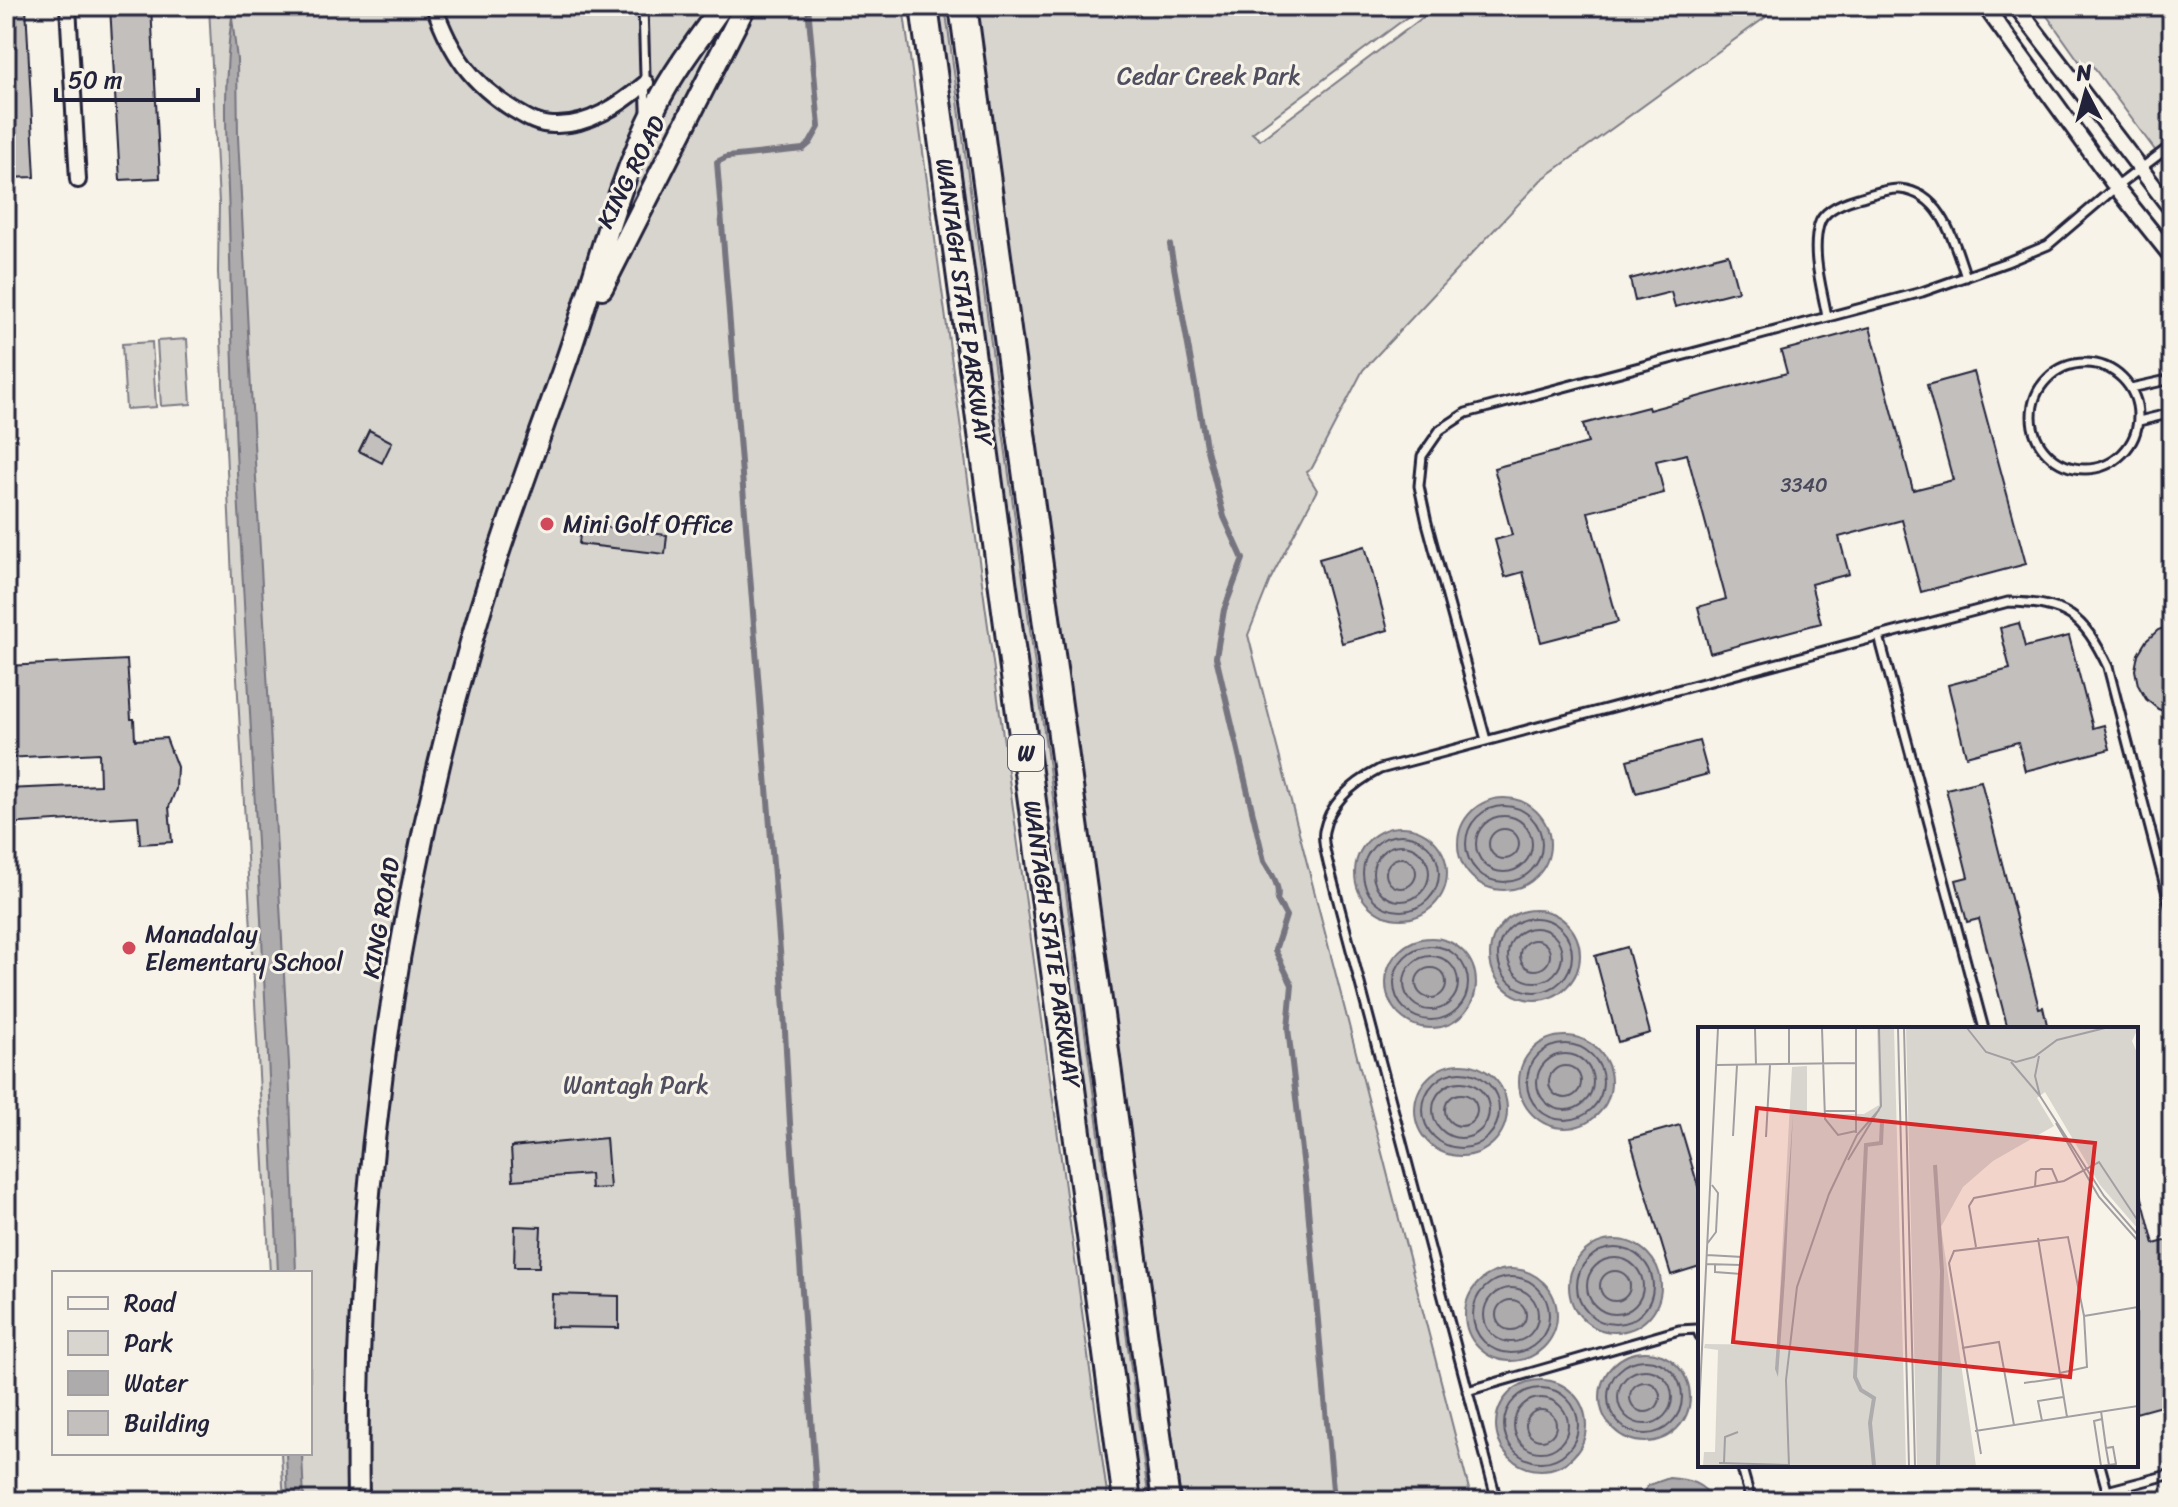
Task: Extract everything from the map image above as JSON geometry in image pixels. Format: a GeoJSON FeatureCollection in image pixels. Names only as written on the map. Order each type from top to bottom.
{"type":"FeatureCollection","features":[{"type":"Feature","properties":{"kind":"highway","name":"WANTAGH STATE PARKWAY"},"geometry":{"type":"LineString","coordinates":[[924,6],[1127,1501]]}},
{"type":"Feature","properties":{"kind":"highway","name":"WANTAGH STATE PARKWAY"},"geometry":{"type":"LineString","coordinates":[[963,6],[1166,1501]]}},
{"type":"Feature","properties":{"kind":"street"},"geometry":{"type":"LineString","coordinates":[[68,6],[78,180]]}},
{"type":"Feature","properties":{"kind":"street"},"geometry":{"type":"LineString","coordinates":[[434,6],[451,48],[463,66],[494,97],[533,122],[555,126],[592,118],[614,107],[646,83]]}},
{"type":"Feature","properties":{"kind":"street","name":"KING ROAD"},"geometry":{"type":"LineString","coordinates":[[358,1501],[361,1309],[370,1168],[380,1089],[411,890],[473,634],[517,498],[566,364],[615,210],[647,128],[673,75],[722,6]]}},
{"type":"Feature","properties":{"kind":"street","name":"KING ROAD"},"geometry":{"type":"LineString","coordinates":[[566,364],[626,238],[745,6]]}},
{"type":"Feature","properties":{"kind":"street"},"geometry":{"type":"LineString","coordinates":[[1985,6],[2116,187],[2172,257]]}},
{"type":"Feature","properties":{"kind":"street"},"geometry":{"type":"LineString","coordinates":[[2016,6],[2172,210]]}},
{"type":"Feature","properties":{"kind":"lane"},"geometry":{"type":"LineString","coordinates":[[643,6],[647,128]]}},
{"type":"Feature","properties":{"kind":"lane"},"geometry":{"type":"LineString","coordinates":[[1486,740],[1419,486],[1422,456],[1440,430],[1466,413],[1922,292],[1966,277],[2048,245],[2116,187],[2172,145]]}},
{"type":"Feature","properties":{"kind":"lane"},"geometry":{"type":"LineString","coordinates":[[1827,317],[1816,244],[1820,221],[1834,207],[1851,200],[1897,188],[1918,193],[1934,206],[1950,232],[1966,277]]}},
{"type":"Feature","properties":{"kind":"lane"},"geometry":{"type":"LineString","coordinates":[[2088,362],[2105,366],[2120,375],[2131,388],[2138,404],[2139,421],[2134,438],[2125,452],[2111,463],[2095,469],[2077,469],[2059,463],[2045,452],[2035,437],[2031,419],[2034,401],[2041,385],[2055,372],[2071,364],[2088,362]]}},
{"type":"Feature","properties":{"kind":"lane"},"geometry":{"type":"LineString","coordinates":[[2131,388],[2172,379]]}},
{"type":"Feature","properties":{"kind":"lane"},"geometry":{"type":"LineString","coordinates":[[2139,421],[2172,413]]}},
{"type":"Feature","properties":{"kind":"lane"},"geometry":{"type":"LineString","coordinates":[[1497,1501],[1328,863],[1323,832],[1336,805],[1353,784],[1380,769],[1879,636],[2008,602],[2042,602],[2069,612],[2093,635],[2108,667],[2172,913]]}},
{"type":"Feature","properties":{"kind":"lane"},"geometry":{"type":"LineString","coordinates":[[1879,636],[1983,1027]]}},
{"type":"Feature","properties":{"kind":"lane"},"geometry":{"type":"LineString","coordinates":[[1467,1391],[1679,1330],[1698,1331]]}},
{"type":"Feature","properties":{"kind":"lane"},"geometry":{"type":"LineString","coordinates":[[1742,1467],[1751,1501]]}},
{"type":"Feature","properties":{"kind":"lane"},"geometry":{"type":"LineString","coordinates":[[2101,1467],[2110,1501]]}},
{"type":"Feature","properties":{"kind":"lane"},"geometry":{"type":"LineString","coordinates":[[2107,1491],[2172,1474]]}},
{"type":"Feature","properties":{"kind":"green space","name":"Wantagh Park"},"geometry":{"type":"Polygon","coordinates":[[[209,6],[903,6],[1108,1501],[284,1501],[281,1455],[312,1455],[312,1271],[270,1271],[234,623],[218,272],[219,203],[209,6]]]}},
{"type":"Feature","properties":{"kind":"green space"},"geometry":{"type":"Polygon","coordinates":[[[936,6],[945,6],[1149,1501],[1139,1501],[936,6]]]}},
{"type":"Feature","properties":{"kind":"green space","name":"Cedar Creek Park"},"geometry":{"type":"Polygon","coordinates":[[[976,6],[1422,6],[1252,133],[1260,140],[1438,6],[1781,6],[1541,180],[1363,370],[1312,468],[1306,472],[1317,490],[1270,580],[1248,635],[1472,1501],[1181,1501],[976,6]]]}},
{"type":"Feature","properties":{"kind":"green space"},"geometry":{"type":"Polygon","coordinates":[[[2040,6],[2172,6],[2172,173],[2091,64],[2084,68],[2040,6]]]}},
{"type":"Feature","properties":{"kind":"green space"},"geometry":{"type":"Polygon","coordinates":[[[187,339],[191,404],[161,406],[157,341],[187,339]]]}},
{"type":"Feature","properties":{"kind":"green space"},"geometry":{"type":"Polygon","coordinates":[[[152,342],[156,407],[126,409],[122,344],[152,342]]]}},
{"type":"Feature","properties":{"kind":"water"},"geometry":{"type":"Polygon","coordinates":[[[232,17],[237,60],[251,390],[289,1064],[296,1271],[278,1271],[237,472],[226,118],[232,17]]]}},
{"type":"Feature","properties":{"kind":"water"},"geometry":{"type":"Polygon","coordinates":[[[1504,798],[1521,802],[1536,812],[1546,827],[1550,844],[1546,861],[1536,876],[1521,886],[1504,890],[1487,886],[1472,876],[1462,861],[1458,844],[1462,827],[1472,812],[1487,802],[1504,798]]]}},
{"type":"Feature","properties":{"kind":"water"},"geometry":{"type":"Polygon","coordinates":[[[1401,827],[1418,831],[1433,841],[1443,856],[1447,873],[1443,890],[1433,905],[1418,915],[1401,919],[1384,915],[1369,905],[1359,890],[1355,873],[1359,856],[1369,841],[1384,831],[1401,827]]]}},
{"type":"Feature","properties":{"kind":"water"},"geometry":{"type":"Polygon","coordinates":[[[1526,910],[1544,910],[1560,917],[1573,930],[1580,946],[1580,964],[1573,980],[1560,993],[1544,1000],[1526,1000],[1510,993],[1497,980],[1490,964],[1490,946],[1497,930],[1510,917],[1526,910]]]}},
{"type":"Feature","properties":{"kind":"water"},"geometry":{"type":"Polygon","coordinates":[[[1422,938],[1440,938],[1456,945],[1469,958],[1476,974],[1476,992],[1469,1008],[1456,1021],[1440,1028],[1422,1028],[1406,1021],[1393,1008],[1386,992],[1386,974],[1393,958],[1406,945],[1422,938]]]}},
{"type":"Feature","properties":{"kind":"water"},"geometry":{"type":"Polygon","coordinates":[[[1565,1036],[1583,1040],[1597,1050],[1607,1064],[1611,1082],[1607,1100],[1597,1114],[1583,1124],[1565,1128],[1547,1124],[1533,1114],[1523,1100],[1519,1082],[1523,1064],[1533,1050],[1547,1040],[1565,1036]]]}},
{"type":"Feature","properties":{"kind":"water"},"geometry":{"type":"Polygon","coordinates":[[[1461,1064],[1479,1068],[1493,1078],[1503,1092],[1507,1110],[1503,1128],[1493,1142],[1479,1152],[1461,1156],[1443,1152],[1429,1142],[1419,1128],[1415,1110],[1419,1092],[1429,1078],[1443,1068],[1461,1064]]]}},
{"type":"Feature","properties":{"kind":"water"},"geometry":{"type":"Polygon","coordinates":[[[1615,1240],[1632,1244],[1647,1254],[1657,1269],[1661,1286],[1657,1303],[1647,1318],[1632,1328],[1615,1332],[1598,1328],[1583,1318],[1573,1303],[1569,1286],[1573,1269],[1583,1254],[1598,1244],[1615,1240]]]}},
{"type":"Feature","properties":{"kind":"water"},"geometry":{"type":"Polygon","coordinates":[[[1511,1269],[1528,1273],[1543,1283],[1553,1298],[1557,1315],[1553,1332],[1543,1347],[1528,1357],[1511,1361],[1494,1357],[1479,1347],[1469,1332],[1465,1315],[1469,1298],[1479,1283],[1494,1273],[1511,1269]]]}},
{"type":"Feature","properties":{"kind":"water"},"geometry":{"type":"Polygon","coordinates":[[[1636,1352],[1654,1352],[1670,1359],[1683,1372],[1690,1388],[1690,1406],[1683,1422],[1670,1435],[1654,1442],[1636,1442],[1620,1435],[1607,1422],[1600,1406],[1600,1388],[1607,1372],[1620,1359],[1636,1352]]]}},
{"type":"Feature","properties":{"kind":"water"},"geometry":{"type":"Polygon","coordinates":[[[1532,1380],[1550,1380],[1566,1387],[1579,1400],[1586,1416],[1586,1434],[1579,1450],[1566,1463],[1550,1470],[1532,1470],[1516,1463],[1503,1450],[1496,1434],[1496,1416],[1503,1400],[1516,1387],[1532,1380]]]}},
{"type":"Feature","properties":{"kind":"water"},"geometry":{"type":"Polygon","coordinates":[[[286,1455],[302,1455],[304,1501],[288,1501],[286,1455]]]}},
{"type":"Feature","properties":{"kind":"water"},"geometry":{"type":"Polygon","coordinates":[[[1669,1478],[1695,1483],[1714,1501],[1635,1501],[1649,1485],[1669,1478]]]}},
{"type":"Feature","properties":{"kind":"building"},"geometry":{"type":"Polygon","coordinates":[[[6,6],[26,6],[35,177],[6,178],[6,163],[9,163],[6,6]]]}},
{"type":"Feature","properties":{"kind":"building"},"geometry":{"type":"Polygon","coordinates":[[[110,6],[151,6],[160,178],[120,180],[110,6]]]}},
{"type":"Feature","properties":{"kind":"building"},"geometry":{"type":"Polygon","coordinates":[[[1728,254],[1738,291],[1675,307],[1671,292],[1635,301],[1630,279],[1728,254]]]}},
{"type":"Feature","properties":{"kind":"building"},"geometry":{"type":"Polygon","coordinates":[[[1870,327],[1913,490],[1953,480],[1927,385],[1974,372],[2026,564],[1921,592],[1902,520],[1839,537],[1849,574],[1811,584],[1821,623],[1710,653],[1698,607],[1726,599],[1687,454],[1656,461],[1664,493],[1588,512],[1618,622],[1541,642],[1523,572],[1505,577],[1495,540],[1512,535],[1494,468],[1588,443],[1583,424],[1648,407],[1649,410],[1787,373],[1781,351],[1870,327]]]}},
{"type":"Feature","properties":{"kind":"building"},"geometry":{"type":"Polygon","coordinates":[[[369,430],[392,442],[382,463],[359,451],[369,430]]]}},
{"type":"Feature","properties":{"kind":"building"},"geometry":{"type":"Polygon","coordinates":[[[581,524],[667,535],[665,554],[579,544],[581,524]]]}},
{"type":"Feature","properties":{"kind":"building"},"geometry":{"type":"Polygon","coordinates":[[[1365,546],[1388,630],[1342,643],[1319,559],[1365,546]]]}},
{"type":"Feature","properties":{"kind":"building"},"geometry":{"type":"Polygon","coordinates":[[[2019,623],[2025,647],[2069,636],[2093,728],[2104,725],[2110,749],[2025,771],[2018,742],[1966,756],[1948,685],[2010,669],[2000,628],[2019,623]]]}},
{"type":"Feature","properties":{"kind":"building"},"geometry":{"type":"Polygon","coordinates":[[[2172,625],[2172,714],[2158,709],[2146,699],[2138,685],[2135,670],[2138,654],[2146,641],[2158,630],[2172,625]]]}},
{"type":"Feature","properties":{"kind":"building"},"geometry":{"type":"Polygon","coordinates":[[[127,660],[135,740],[166,738],[177,767],[176,789],[169,807],[172,842],[140,844],[138,816],[6,824],[6,789],[100,785],[99,753],[6,758],[6,666],[127,660]]]}},
{"type":"Feature","properties":{"kind":"building"},"geometry":{"type":"Polygon","coordinates":[[[1699,741],[1708,774],[1636,793],[1627,760],[1699,741]]]}},
{"type":"Feature","properties":{"kind":"building"},"geometry":{"type":"Polygon","coordinates":[[[1981,781],[2039,1008],[2043,1007],[2048,1027],[2007,1027],[1979,919],[1967,922],[1956,880],[1968,877],[1946,789],[1981,781]]]}},
{"type":"Feature","properties":{"kind":"building"},"geometry":{"type":"Polygon","coordinates":[[[1627,947],[1650,1033],[1618,1042],[1595,956],[1627,947]]]}},
{"type":"Feature","properties":{"kind":"building"},"geometry":{"type":"Polygon","coordinates":[[[1680,1125],[1698,1186],[1698,1267],[1671,1275],[1630,1139],[1680,1125]]]}},
{"type":"Feature","properties":{"kind":"building"},"geometry":{"type":"Polygon","coordinates":[[[606,1138],[610,1188],[591,1189],[590,1174],[513,1180],[511,1147],[606,1138]]]}},
{"type":"Feature","properties":{"kind":"building"},"geometry":{"type":"Polygon","coordinates":[[[2141,1194],[2154,1244],[2172,1239],[2172,1403],[2138,1412],[2138,1195],[2141,1194]]]}},
{"type":"Feature","properties":{"kind":"building"},"geometry":{"type":"Polygon","coordinates":[[[515,1226],[541,1227],[539,1267],[514,1267],[515,1226]]]}},
{"type":"Feature","properties":{"kind":"building"},"geometry":{"type":"Polygon","coordinates":[[[552,1294],[619,1296],[619,1328],[551,1327],[552,1294]]]}},
{"type":"Feature","properties":{"kind":"waterway"},"geometry":{"type":"LineString","coordinates":[[808,6],[819,127],[810,143],[803,149],[727,157],[717,162],[782,976],[817,1501]]}},
{"type":"Feature","properties":{"kind":"waterway"},"geometry":{"type":"LineString","coordinates":[[1170,245],[1206,446],[1224,517],[1243,559],[1224,610],[1216,657],[1264,861],[1275,880],[1277,900],[1286,916],[1275,950],[1292,985],[1288,1028],[1306,1186],[1334,1501]]}},
{"type":"Feature","properties":{"kind":"place","name":"Mini Golf Office"},"geometry":{"type":"Point","coordinates":[547,524]}},
{"type":"Feature","properties":{"kind":"place","name":"Manadalay Elementary School"},"geometry":{"type":"Point","coordinates":[129,948]}}]}
